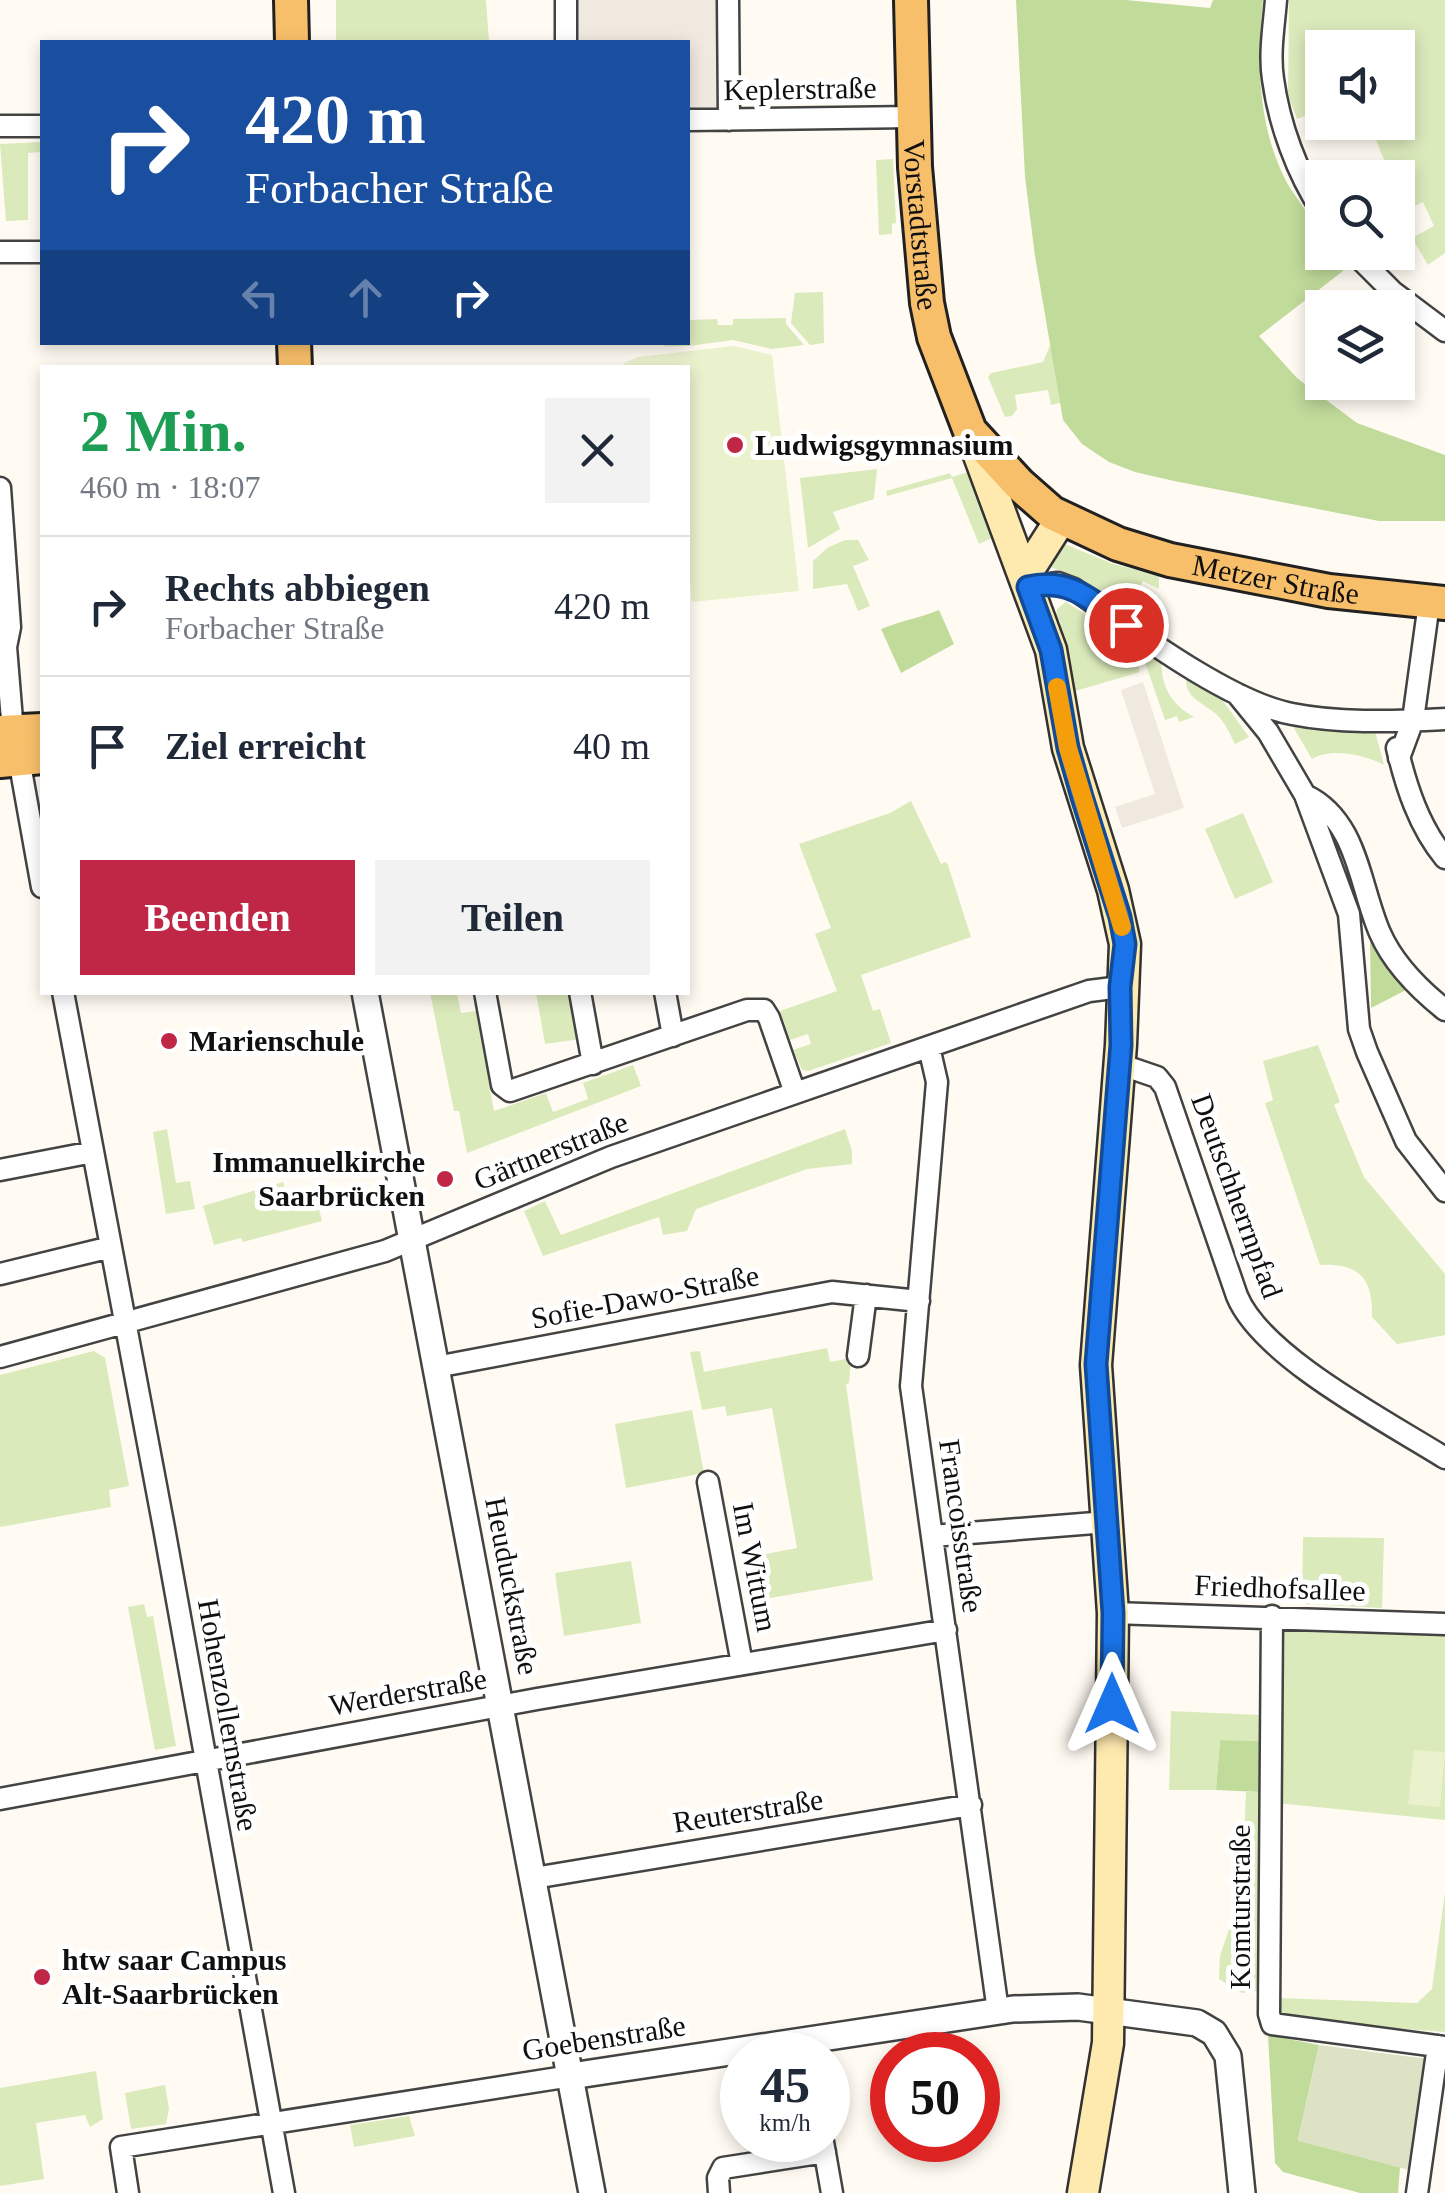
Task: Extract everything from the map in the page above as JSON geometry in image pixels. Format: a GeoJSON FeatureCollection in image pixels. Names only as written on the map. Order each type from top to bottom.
{"type":"FeatureCollection","features":[{"type":"Feature","properties":{"kind":"main road"},"geometry":{"type":"LineString","coordinates":[[291,0],[292,40]]}},
{"type":"Feature","properties":{"kind":"main road"},"geometry":{"type":"LineString","coordinates":[[313,0],[313,40]]}},
{"type":"Feature","properties":{"kind":"main road","name":"Vorstadtstraße"},"geometry":{"type":"LineString","coordinates":[[912,4],[913,117],[920,245],[929,316],[946,374],[970,431]]}},
{"type":"Feature","properties":{"kind":"main road"},"geometry":{"type":"LineString","coordinates":[[970,431],[1051,650],[1111,965],[1120,987],[1119,1064],[1096,1364],[1113,1613],[1107,2052],[1083,2193]]}},
{"type":"Feature","properties":{"kind":"main road","name":"Metzer Straße"},"geometry":{"type":"LineString","coordinates":[[970,431],[1023,488],[1061,519],[1118,544],[1170,560],[1329,591],[1437,603]]}},
{"type":"Feature","properties":{"kind":"main road"},"geometry":{"type":"LineString","coordinates":[[1026,582],[1061,519]]}},
{"type":"Feature","properties":{"kind":"street"},"geometry":{"type":"LineString","coordinates":[[566,0],[566,40]]}},
{"type":"Feature","properties":{"kind":"street"},"geometry":{"type":"LineString","coordinates":[[728,0],[729,120]]}},
{"type":"Feature","properties":{"kind":"street"},"geometry":{"type":"LineString","coordinates":[[1276,0],[1272,76],[1291,148],[1305,176]]}},
{"type":"Feature","properties":{"kind":"street","name":"Keplerstraße"},"geometry":{"type":"LineString","coordinates":[[690,120],[913,117]]}},
{"type":"Feature","properties":{"kind":"street"},"geometry":{"type":"LineString","coordinates":[[0,126],[40,126]]}},
{"type":"Feature","properties":{"kind":"street"},"geometry":{"type":"LineString","coordinates":[[0,252],[40,252]]}},
{"type":"Feature","properties":{"kind":"street"},"geometry":{"type":"LineString","coordinates":[[1371,270],[1445,331]]}},
{"type":"Feature","properties":{"kind":"street"},"geometry":{"type":"LineString","coordinates":[[0,488],[10,627],[6,647],[8,682],[40,876]]}},
{"type":"Feature","properties":{"kind":"street"},"geometry":{"type":"LineString","coordinates":[[1026,582],[1058,583],[1074,589],[1237,694],[1294,714],[1390,722],[1445,719]]}},
{"type":"Feature","properties":{"kind":"street"},"geometry":{"type":"LineString","coordinates":[[1400,758],[1413,720],[1437,603]]}},
{"type":"Feature","properties":{"kind":"street"},"geometry":{"type":"LineString","coordinates":[[1237,694],[1268,732],[1305,795],[1348,914],[1360,1029],[1367,1052],[1406,1141],[1445,1192]]}},
{"type":"Feature","properties":{"kind":"street"},"geometry":{"type":"LineString","coordinates":[[1390,722],[1418,813],[1445,858]]}},
{"type":"Feature","properties":{"kind":"street"},"geometry":{"type":"LineString","coordinates":[[1305,795],[1324,804],[1344,833],[1378,930],[1389,950],[1420,988],[1445,1010]]}},
{"type":"Feature","properties":{"kind":"street","name":"Gärtnerstraße"},"geometry":{"type":"LineString","coordinates":[[0,1357],[385,1251],[611,1157],[1088,991],[1120,987]]}},
{"type":"Feature","properties":{"kind":"street","name":"Hohenzollernstraße"},"geometry":{"type":"LineString","coordinates":[[64,995],[284,2193]]}},
{"type":"Feature","properties":{"kind":"street","name":"Heuduckstraße"},"geometry":{"type":"LineString","coordinates":[[366,995],[592,2193]]}},
{"type":"Feature","properties":{"kind":"street"},"geometry":{"type":"LineString","coordinates":[[486,995],[502,1084],[510,1091],[747,1010],[764,1010],[795,1092]]}},
{"type":"Feature","properties":{"kind":"street"},"geometry":{"type":"LineString","coordinates":[[581,995],[593,1064]]}},
{"type":"Feature","properties":{"kind":"street"},"geometry":{"type":"LineString","coordinates":[[666,995],[673,1036]]}},
{"type":"Feature","properties":{"kind":"street","name":"Francoisstraße"},"geometry":{"type":"LineString","coordinates":[[929,1047],[937,1082],[911,1386],[998,2011]]}},
{"type":"Feature","properties":{"kind":"street","name":"Deutschherrnpfad"},"geometry":{"type":"LineString","coordinates":[[1119,1064],[1157,1077],[1165,1087],[1248,1319],[1270,1341],[1316,1374],[1445,1458]]}},
{"type":"Feature","properties":{"kind":"street"},"geometry":{"type":"LineString","coordinates":[[0,1170],[93,1152]]}},
{"type":"Feature","properties":{"kind":"street"},"geometry":{"type":"LineString","coordinates":[[0,1274],[110,1247]]}},
{"type":"Feature","properties":{"kind":"street","name":"Sofie-Dawo-Straße"},"geometry":{"type":"LineString","coordinates":[[436,1367],[824,1294],[919,1300]]}},
{"type":"Feature","properties":{"kind":"street"},"geometry":{"type":"LineString","coordinates":[[858,1356],[866,1296]]}},
{"type":"Feature","properties":{"kind":"street","name":"Im Wittum"},"geometry":{"type":"LineString","coordinates":[[708,1482],[742,1664]]}},
{"type":"Feature","properties":{"kind":"street"},"geometry":{"type":"LineString","coordinates":[[932,1536],[1106,1522]]}},
{"type":"Feature","properties":{"kind":"street","name":"Friedhofsallee"},"geometry":{"type":"LineString","coordinates":[[1113,1613],[1445,1624]]}},
{"type":"Feature","properties":{"kind":"street","name":"Komturstraße"},"geometry":{"type":"LineString","coordinates":[[1272,1616],[1272,2024],[1442,2046]]}},
{"type":"Feature","properties":{"kind":"street","name":"Werderstraße"},"geometry":{"type":"LineString","coordinates":[[0,1799],[502,1705],[946,1630]]}},
{"type":"Feature","properties":{"kind":"street","name":"Reuterstraße"},"geometry":{"type":"LineString","coordinates":[[534,1878],[970,1805]]}},
{"type":"Feature","properties":{"kind":"street","name":"Goebenstraße"},"geometry":{"type":"LineString","coordinates":[[850,2040],[998,2011],[1067,2006],[1196,2023],[1214,2033],[1228,2056],[1242,2193]]}},
{"type":"Feature","properties":{"kind":"street"},"geometry":{"type":"LineString","coordinates":[[1417,2193],[1442,2046]]}},
{"type":"Feature","properties":{"kind":"street","name":"Goebenstraße"},"geometry":{"type":"LineString","coordinates":[[128,2193],[121,2146],[571,2076],[720,2058]]}},
{"type":"Feature","properties":{"kind":"street"},"geometry":{"type":"LineString","coordinates":[[719,2193],[722,2168],[750,2162]]}},
{"type":"Feature","properties":{"kind":"street"},"geometry":{"type":"LineString","coordinates":[[827,2162],[832,2193]]}},
{"type":"Feature","properties":{"kind":"green space"},"geometry":{"type":"Polygon","coordinates":[[[336,0],[486,0],[489,40],[336,40],[336,0]]]}},
{"type":"Feature","properties":{"kind":"green space"},"geometry":{"type":"Polygon","coordinates":[[[1016,0],[1126,0],[1210,8],[1213,0],[1263,0],[1260,68],[1264,112],[1275,156],[1305,210],[1305,270],[1343,271],[1318,290],[1305,290],[1305,300],[1259,336],[1305,384],[1305,400],[1326,400],[1357,423],[1445,455],[1445,521],[1379,521],[1174,481],[1109,462],[1082,444],[1063,420],[1025,177],[1016,0]]]}},
{"type":"Feature","properties":{"kind":"green space"},"geometry":{"type":"Polygon","coordinates":[[[1289,0],[1445,0],[1445,253],[1428,265],[1415,243],[1415,236],[1434,226],[1423,202],[1415,206],[1415,160],[1384,160],[1376,140],[1415,140],[1415,30],[1305,30],[1305,116],[1297,119],[1288,95],[1289,0]]]}},
{"type":"Feature","properties":{"kind":"green space"},"geometry":{"type":"Polygon","coordinates":[[[40,142],[40,152],[28,153],[28,220],[6,221],[0,144],[40,142]]]}},
{"type":"Feature","properties":{"kind":"green space"},"geometry":{"type":"Polygon","coordinates":[[[893,159],[896,223],[892,224],[892,234],[879,235],[876,160],[893,159]]]}},
{"type":"Feature","properties":{"kind":"green space"},"geometry":{"type":"Polygon","coordinates":[[[823,292],[824,343],[810,345],[791,323],[795,293],[823,292]]]}},
{"type":"Feature","properties":{"kind":"green space"},"geometry":{"type":"Polygon","coordinates":[[[786,318],[786,324],[804,345],[772,349],[733,340],[689,346],[665,346],[690,345],[690,320],[717,319],[718,325],[733,325],[733,319],[786,318]]]}},
{"type":"Feature","properties":{"kind":"green space"},"geometry":{"type":"Polygon","coordinates":[[[1051,343],[1060,403],[1051,405],[1048,390],[1015,395],[1017,409],[1012,416],[1005,417],[988,377],[991,373],[1043,362],[1051,343]]]}},
{"type":"Feature","properties":{"kind":"green space","name":"Ludwigsgymnasium"},"geometry":{"type":"Polygon","coordinates":[[[734,346],[772,355],[799,591],[692,602],[690,365],[624,365],[638,357],[734,346]]]}},
{"type":"Feature","properties":{"kind":"green space"},"geometry":{"type":"Polygon","coordinates":[[[877,469],[874,499],[833,512],[840,529],[808,548],[800,478],[877,469]]]}},
{"type":"Feature","properties":{"kind":"green space"},"geometry":{"type":"Polygon","coordinates":[[[968,472],[994,537],[979,544],[952,478],[887,496],[886,491],[950,473],[952,477],[968,472]]]}},
{"type":"Feature","properties":{"kind":"green space"},"geometry":{"type":"Polygon","coordinates":[[[845,540],[858,540],[869,560],[853,566],[870,606],[858,611],[847,584],[813,589],[813,561],[827,548],[845,540]]]}},
{"type":"Feature","properties":{"kind":"green space"},"geometry":{"type":"Polygon","coordinates":[[[1060,542],[1113,564],[1159,575],[1159,589],[1143,581],[1126,611],[1076,576],[1044,565],[1060,542]]]}},
{"type":"Feature","properties":{"kind":"green space"},"geometry":{"type":"Polygon","coordinates":[[[1066,602],[1131,643],[1140,672],[1072,692],[1058,629],[1061,623],[1056,615],[1066,602]]]}},
{"type":"Feature","properties":{"kind":"green space"},"geometry":{"type":"Polygon","coordinates":[[[939,610],[954,644],[901,673],[881,629],[939,610]]]}},
{"type":"Feature","properties":{"kind":"green space"},"geometry":{"type":"Polygon","coordinates":[[[1140,648],[1162,661],[1169,694],[1194,717],[1179,722],[1177,716],[1165,720],[1140,648]]]}},
{"type":"Feature","properties":{"kind":"green space"},"geometry":{"type":"Polygon","coordinates":[[[1186,676],[1218,694],[1249,737],[1235,744],[1219,717],[1191,695],[1186,676]]]}},
{"type":"Feature","properties":{"kind":"green space"},"geometry":{"type":"Polygon","coordinates":[[[1292,725],[1375,731],[1384,765],[1348,754],[1329,753],[1312,759],[1292,725]]]}},
{"type":"Feature","properties":{"kind":"green space"},"geometry":{"type":"Polygon","coordinates":[[[911,801],[941,864],[948,865],[971,937],[861,975],[873,1011],[880,1009],[891,1043],[802,1070],[793,1050],[811,1044],[808,1034],[790,1040],[780,1011],[837,991],[815,934],[831,928],[799,844],[890,813],[911,801]]]}},
{"type":"Feature","properties":{"kind":"green space"},"geometry":{"type":"Polygon","coordinates":[[[1243,813],[1273,882],[1235,899],[1205,829],[1243,813]]]}},
{"type":"Feature","properties":{"kind":"green space"},"geometry":{"type":"Polygon","coordinates":[[[1370,940],[1408,989],[1371,1008],[1370,940]]]}},
{"type":"Feature","properties":{"kind":"green space"},"geometry":{"type":"Polygon","coordinates":[[[430,995],[457,995],[461,1013],[476,1011],[494,1111],[546,1093],[553,1112],[588,1099],[583,1083],[633,1065],[641,1086],[467,1153],[459,1111],[454,1111],[430,995]]]}},
{"type":"Feature","properties":{"kind":"green space"},"geometry":{"type":"Polygon","coordinates":[[[536,995],[573,995],[581,1039],[545,1044],[536,995]]]}},
{"type":"Feature","properties":{"kind":"green space"},"geometry":{"type":"Polygon","coordinates":[[[1318,1045],[1340,1102],[1334,1105],[1364,1177],[1445,1274],[1445,1335],[1397,1344],[1372,1317],[1370,1293],[1361,1276],[1345,1267],[1320,1265],[1265,1103],[1273,1100],[1263,1061],[1318,1045]]]}},
{"type":"Feature","properties":{"kind":"green space"},"geometry":{"type":"Polygon","coordinates":[[[167,1129],[176,1183],[190,1181],[195,1209],[166,1214],[153,1132],[167,1129]]]}},
{"type":"Feature","properties":{"kind":"green space"},"geometry":{"type":"Polygon","coordinates":[[[845,1129],[852,1164],[807,1169],[696,1209],[687,1231],[663,1235],[659,1217],[543,1256],[524,1211],[545,1201],[561,1235],[845,1129]]]}},
{"type":"Feature","properties":{"kind":"green space"},"geometry":{"type":"Polygon","coordinates":[[[283,1182],[287,1197],[314,1190],[322,1221],[243,1242],[241,1238],[214,1245],[203,1206],[283,1182]]]}},
{"type":"Feature","properties":{"kind":"green space"},"geometry":{"type":"Polygon","coordinates":[[[827,1348],[830,1362],[851,1358],[846,1384],[873,1580],[759,1600],[751,1557],[797,1548],[772,1408],[727,1416],[725,1406],[702,1410],[690,1352],[700,1351],[704,1372],[827,1348]]]}},
{"type":"Feature","properties":{"kind":"green space"},"geometry":{"type":"Polygon","coordinates":[[[94,1351],[105,1358],[129,1486],[109,1490],[111,1507],[0,1527],[0,1375],[94,1351]]]}},
{"type":"Feature","properties":{"kind":"green space"},"geometry":{"type":"Polygon","coordinates":[[[692,1410],[704,1473],[626,1488],[615,1424],[692,1410]]]}},
{"type":"Feature","properties":{"kind":"green space"},"geometry":{"type":"Polygon","coordinates":[[[1303,1537],[1384,1538],[1382,1608],[1302,1604],[1303,1537]]]}},
{"type":"Feature","properties":{"kind":"green space"},"geometry":{"type":"Polygon","coordinates":[[[631,1561],[641,1623],[564,1636],[555,1573],[631,1561]]]}},
{"type":"Feature","properties":{"kind":"green space"},"geometry":{"type":"Polygon","coordinates":[[[144,1604],[147,1617],[153,1616],[176,1746],[155,1750],[128,1607],[144,1604]]]}},
{"type":"Feature","properties":{"kind":"green space"},"geometry":{"type":"Polygon","coordinates":[[[1282,1631],[1445,1636],[1445,1820],[1277,1803],[1282,1631]]]}},
{"type":"Feature","properties":{"kind":"green space"},"geometry":{"type":"Polygon","coordinates":[[[1171,1711],[1260,1715],[1261,1741],[1220,1740],[1216,1790],[1169,1790],[1171,1711]]]}},
{"type":"Feature","properties":{"kind":"green space"},"geometry":{"type":"Polygon","coordinates":[[[1220,1740],[1261,1741],[1260,1792],[1216,1790],[1220,1740]]]}},
{"type":"Feature","properties":{"kind":"green space"},"geometry":{"type":"Polygon","coordinates":[[[1414,1750],[1445,1752],[1440,1807],[1408,1804],[1414,1750]]]}},
{"type":"Feature","properties":{"kind":"green space"},"geometry":{"type":"Polygon","coordinates":[[[1246,1792],[1260,1792],[1258,1991],[1242,1993],[1219,1979],[1220,1956],[1242,1890],[1246,1792]]]}},
{"type":"Feature","properties":{"kind":"green space"},"geometry":{"type":"Polygon","coordinates":[[[1445,1892],[1445,2032],[1278,2019],[1279,1998],[1417,2003],[1432,1989],[1445,1892]]]}},
{"type":"Feature","properties":{"kind":"green space"},"geometry":{"type":"Polygon","coordinates":[[[1268,2035],[1319,2045],[1298,2140],[1400,2167],[1398,2193],[1360,2193],[1283,2172],[1275,2163],[1268,2035]]]}},
{"type":"Feature","properties":{"kind":"green space"},"geometry":{"type":"Polygon","coordinates":[[[1319,2045],[1428,2059],[1413,2171],[1298,2141],[1319,2045]]]}},
{"type":"Feature","properties":{"kind":"green space"},"geometry":{"type":"Polygon","coordinates":[[[96,2071],[103,2119],[90,2127],[85,2115],[36,2123],[44,2179],[0,2186],[0,2088],[96,2071]]]}},
{"type":"Feature","properties":{"kind":"green space"},"geometry":{"type":"Polygon","coordinates":[[[165,2085],[169,2109],[166,2124],[131,2129],[125,2093],[165,2085]]]}},
{"type":"Feature","properties":{"kind":"green space"},"geometry":{"type":"Polygon","coordinates":[[[409,2116],[415,2136],[354,2147],[350,2125],[409,2116]]]}},
{"type":"Feature","properties":{"kind":"shaded area"},"geometry":{"type":"Polygon","coordinates":[[[575,0],[719,0],[719,120],[690,120],[690,40],[575,40],[575,0]]]}},
{"type":"Feature","properties":{"kind":"shaded area"},"geometry":{"type":"Polygon","coordinates":[[[1143,682],[1184,808],[1122,828],[1115,807],[1155,794],[1121,690],[1143,682]]]}},
{"type":"Feature","properties":{"kind":"slow traffic"},"geometry":{"type":"LineString","coordinates":[[1057,687],[1068,748],[1122,927]]}},
{"type":"Feature","properties":{"kind":"place","name":"Ludwigsgymnasium"},"geometry":{"type":"Point","coordinates":[735,445]}},
{"type":"Feature","properties":{"kind":"place","name":"Marienschule"},"geometry":{"type":"Point","coordinates":[169,1041]}},
{"type":"Feature","properties":{"kind":"place","name":"Immanuelkirche Saarbrücken"},"geometry":{"type":"Point","coordinates":[445,1179]}},
{"type":"Feature","properties":{"kind":"place","name":"htw saar Campus Alt-Saarbrücken"},"geometry":{"type":"Point","coordinates":[42,1977]}},
{"type":"Feature","properties":{"kind":"route"},"geometry":{"type":"LineString","coordinates":[[1112,1704],[1113,1613],[1096,1364],[1125,944],[1068,748],[1051,650],[1028,587],[1058,583],[1074,589],[1126,625]]}}]}
